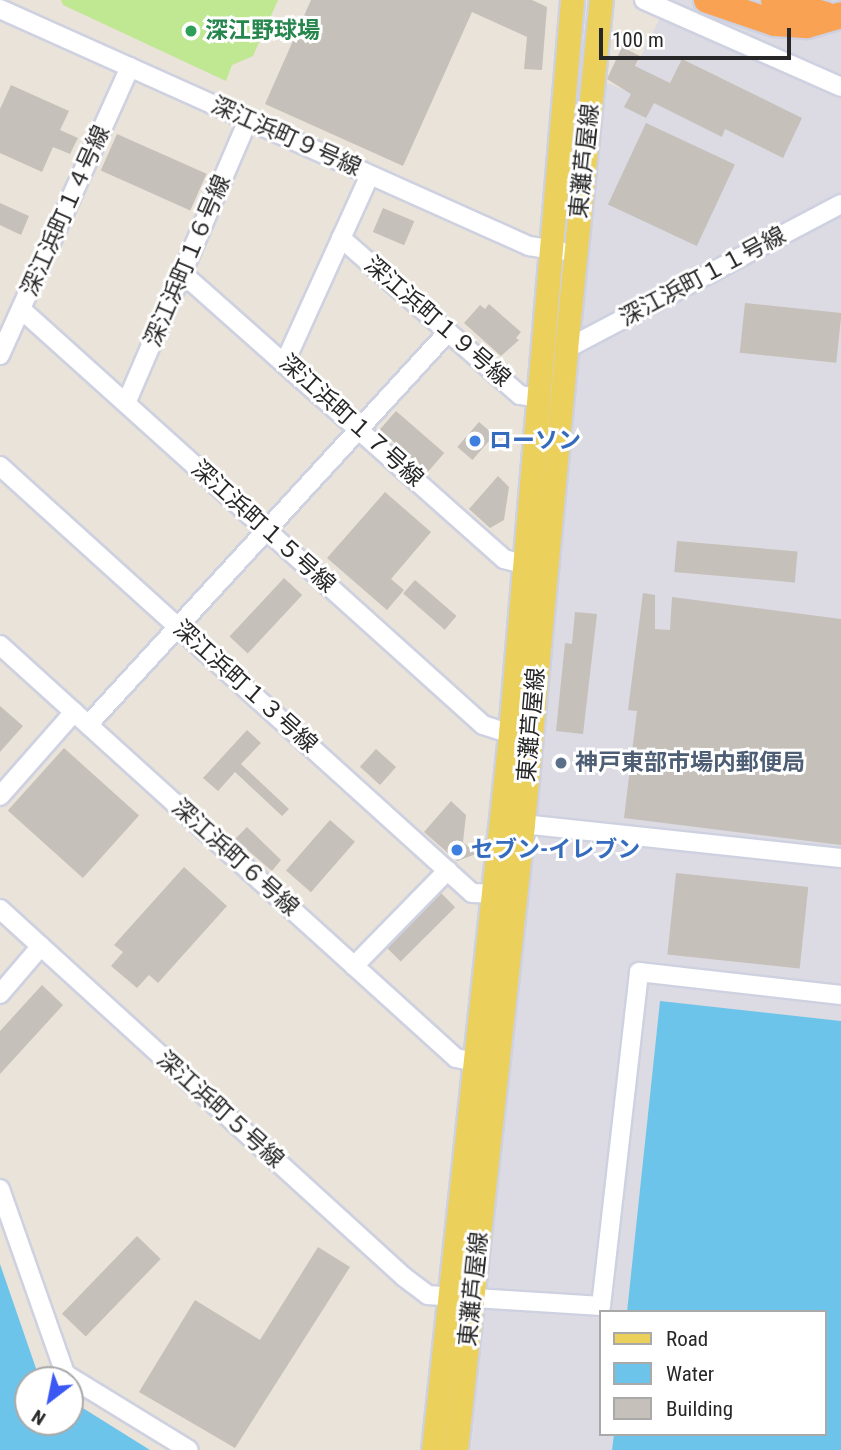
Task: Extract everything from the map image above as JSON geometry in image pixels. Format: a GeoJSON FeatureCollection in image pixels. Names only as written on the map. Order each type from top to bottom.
{"type":"FeatureCollection","features":[{"type":"Feature","properties":{"kind":"highway"},"geometry":{"type":"LineString","coordinates":[[707,0],[775,23],[807,25],[841,17]]}},
{"type":"Feature","properties":{"kind":"highway"},"geometry":{"type":"LineString","coordinates":[[774,0],[841,17]]}},
{"type":"Feature","properties":{"kind":"main road","name":"東灘芦屋線"},"geometry":{"type":"LineString","coordinates":[[433,1450],[448,1296],[495,894],[499,821],[510,734],[572,0]]}},
{"type":"Feature","properties":{"kind":"main road","name":"東灘芦屋線"},"geometry":{"type":"LineString","coordinates":[[456,1450],[523,824],[575,251],[601,0]]}},
{"type":"Feature","properties":{"kind":"street"},"geometry":{"type":"LineString","coordinates":[[644,0],[841,87]]}},
{"type":"Feature","properties":{"kind":"street","name":"深江浜町９号線"},"geometry":{"type":"LineString","coordinates":[[3,10],[529,246],[575,251]]}},
{"type":"Feature","properties":{"kind":"street","name":"深江浜町１４号線"},"geometry":{"type":"LineString","coordinates":[[0,355],[130,67]]}},
{"type":"Feature","properties":{"kind":"street","name":"深江浜町１６号線"},"geometry":{"type":"LineString","coordinates":[[127,401],[248,120]]}},
{"type":"Feature","properties":{"kind":"street"},"geometry":{"type":"LineString","coordinates":[[285,362],[370,175]]}},
{"type":"Feature","properties":{"kind":"street","name":"深江浜町１１号線"},"geometry":{"type":"LineString","coordinates":[[566,349],[841,204]]}},
{"type":"Feature","properties":{"kind":"street","name":"深江浜町１９号線"},"geometry":{"type":"LineString","coordinates":[[341,238],[520,395],[537,398]]}},
{"type":"Feature","properties":{"kind":"street","name":"深江浜町１７号線"},"geometry":{"type":"LineString","coordinates":[[182,273],[505,559],[523,564]]}},
{"type":"Feature","properties":{"kind":"street","name":"深江浜町１５号線"},"geometry":{"type":"LineString","coordinates":[[22,310],[127,401],[266,532],[483,725],[510,734]]}},
{"type":"Feature","properties":{"kind":"street"},"geometry":{"type":"LineString","coordinates":[[88,725],[448,332]]}},
{"type":"Feature","properties":{"kind":"street","name":"深江浜町１３号線"},"geometry":{"type":"LineString","coordinates":[[0,466],[472,893],[495,894]]}},
{"type":"Feature","properties":{"kind":"street","name":"深江浜町６号線"},"geometry":{"type":"LineString","coordinates":[[0,645],[456,1058],[475,1062]]}},
{"type":"Feature","properties":{"kind":"street"},"geometry":{"type":"LineString","coordinates":[[0,796],[74,712]]}},
{"type":"Feature","properties":{"kind":"street"},"geometry":{"type":"LineString","coordinates":[[499,821],[841,858]]}},
{"type":"Feature","properties":{"kind":"street"},"geometry":{"type":"LineString","coordinates":[[354,966],[448,870]]}},
{"type":"Feature","properties":{"kind":"street","name":"深江浜町５号線"},"geometry":{"type":"LineString","coordinates":[[0,909],[404,1277],[428,1295],[601,1306],[639,972],[841,995]]}},
{"type":"Feature","properties":{"kind":"street"},"geometry":{"type":"LineString","coordinates":[[0,994],[41,946]]}},
{"type":"Feature","properties":{"kind":"street"},"geometry":{"type":"LineString","coordinates":[[0,1189],[65,1374],[189,1450]]}},
{"type":"Feature","properties":{"kind":"shaded area"},"geometry":{"type":"Polygon","coordinates":[[[669,0],[841,0],[841,1021],[660,1002],[627,1310],[600,1310],[600,1436],[614,1436],[612,1450],[471,1450],[605,82],[624,90],[669,0]]]}},
{"type":"Feature","properties":{"kind":"green space","name":"深江野球場"},"geometry":{"type":"Polygon","coordinates":[[[61,0],[278,0],[253,56],[232,65],[226,81],[63,5],[61,0]]]}},
{"type":"Feature","properties":{"kind":"water"},"geometry":{"type":"Polygon","coordinates":[[[660,1001],[841,1021],[841,1450],[612,1450],[614,1436],[827,1436],[827,1310],[627,1310],[660,1001]]]}},
{"type":"Feature","properties":{"kind":"water"},"geometry":{"type":"Polygon","coordinates":[[[0,1264],[35,1366],[14,1366],[14,1436],[84,1436],[84,1409],[150,1450],[0,1450],[0,1264]]]}},
{"type":"Feature","properties":{"kind":"building"},"geometry":{"type":"Polygon","coordinates":[[[311,0],[532,0],[547,7],[542,70],[524,69],[527,37],[472,12],[403,166],[265,104],[311,0]]]}},
{"type":"Feature","properties":{"kind":"building"},"geometry":{"type":"Polygon","coordinates":[[[622,47],[640,56],[635,66],[670,83],[682,59],[802,118],[783,158],[725,129],[722,137],[654,103],[646,118],[624,107],[631,94],[607,79],[622,47]]]}},
{"type":"Feature","properties":{"kind":"building"},"geometry":{"type":"Polygon","coordinates":[[[11,85],[69,111],[60,130],[78,138],[70,154],[53,147],[42,172],[0,153],[0,109],[11,85]]]}},
{"type":"Feature","properties":{"kind":"building"},"geometry":{"type":"Polygon","coordinates":[[[646,123],[735,164],[697,246],[608,205],[646,123]]]}},
{"type":"Feature","properties":{"kind":"building"},"geometry":{"type":"Polygon","coordinates":[[[117,134],[207,174],[190,210],[101,171],[117,134]]]}},
{"type":"Feature","properties":{"kind":"building"},"geometry":{"type":"Polygon","coordinates":[[[0,203],[29,216],[21,235],[0,225],[0,203]]]}},
{"type":"Feature","properties":{"kind":"building"},"geometry":{"type":"Polygon","coordinates":[[[383,208],[414,221],[404,245],[373,232],[383,208]]]}},
{"type":"Feature","properties":{"kind":"building"},"geometry":{"type":"Polygon","coordinates":[[[745,303],[841,313],[836,363],[740,353],[745,303]]]}},
{"type":"Feature","properties":{"kind":"building"},"geometry":{"type":"Polygon","coordinates":[[[489,304],[521,332],[516,338],[519,340],[501,356],[464,323],[480,305],[485,309],[489,304]]]}},
{"type":"Feature","properties":{"kind":"building"},"geometry":{"type":"Polygon","coordinates":[[[396,411],[444,453],[428,472],[380,430],[396,411]]]}},
{"type":"Feature","properties":{"kind":"building","name":"ローソン"},"geometry":{"type":"Polygon","coordinates":[[[479,422],[494,435],[472,460],[457,447],[479,422]]]}},
{"type":"Feature","properties":{"kind":"building"},"geometry":{"type":"Polygon","coordinates":[[[498,476],[509,487],[504,520],[490,528],[469,509],[498,476]]]}},
{"type":"Feature","properties":{"kind":"building"},"geometry":{"type":"Polygon","coordinates":[[[385,492],[431,532],[391,579],[404,590],[387,610],[327,558],[385,492]]]}},
{"type":"Feature","properties":{"kind":"building"},"geometry":{"type":"Polygon","coordinates":[[[677,541],[798,552],[795,582],[674,572],[677,541]]]}},
{"type":"Feature","properties":{"kind":"building"},"geometry":{"type":"Polygon","coordinates":[[[284,578],[302,595],[248,654],[229,637],[284,578]]]}},
{"type":"Feature","properties":{"kind":"building"},"geometry":{"type":"Polygon","coordinates":[[[415,580],[457,616],[445,630],[403,594],[415,580]]]}},
{"type":"Feature","properties":{"kind":"building"},"geometry":{"type":"Polygon","coordinates":[[[643,593],[655,595],[655,629],[670,630],[672,597],[841,619],[841,845],[624,818],[637,711],[628,710],[643,593]]]}},
{"type":"Feature","properties":{"kind":"building"},"geometry":{"type":"Polygon","coordinates":[[[575,612],[597,614],[583,734],[556,731],[565,643],[572,644],[575,612]]]}},
{"type":"Feature","properties":{"kind":"building"},"geometry":{"type":"Polygon","coordinates":[[[0,706],[23,726],[0,752],[0,706]]]}},
{"type":"Feature","properties":{"kind":"building"},"geometry":{"type":"Polygon","coordinates":[[[247,730],[261,743],[241,764],[289,809],[282,816],[235,772],[218,791],[203,778],[247,730]]]}},
{"type":"Feature","properties":{"kind":"building"},"geometry":{"type":"Polygon","coordinates":[[[64,748],[139,816],[83,878],[8,810],[64,748]]]}},
{"type":"Feature","properties":{"kind":"building"},"geometry":{"type":"Polygon","coordinates":[[[376,749],[396,767],[380,785],[360,767],[376,749]]]}},
{"type":"Feature","properties":{"kind":"building"},"geometry":{"type":"Polygon","coordinates":[[[451,801],[466,815],[463,842],[476,854],[457,861],[424,832],[451,801]]]}},
{"type":"Feature","properties":{"kind":"building"},"geometry":{"type":"Polygon","coordinates":[[[330,820],[355,842],[311,892],[286,871],[330,820]]]}},
{"type":"Feature","properties":{"kind":"building"},"geometry":{"type":"Polygon","coordinates":[[[247,827],[281,860],[272,871],[235,839],[247,827]]]}},
{"type":"Feature","properties":{"kind":"building"},"geometry":{"type":"Polygon","coordinates":[[[184,867],[227,906],[158,983],[149,975],[137,988],[111,966],[123,952],[114,945],[184,867]]]}},
{"type":"Feature","properties":{"kind":"building"},"geometry":{"type":"Polygon","coordinates":[[[676,873],[808,887],[800,968],[667,955],[676,873]]]}},
{"type":"Feature","properties":{"kind":"building"},"geometry":{"type":"Polygon","coordinates":[[[441,893],[455,907],[401,962],[387,947],[441,893]]]}},
{"type":"Feature","properties":{"kind":"building"},"geometry":{"type":"Polygon","coordinates":[[[42,985],[63,1005],[0,1074],[0,1031],[42,985]]]}},
{"type":"Feature","properties":{"kind":"building"},"geometry":{"type":"Polygon","coordinates":[[[137,1236],[161,1259],[86,1337],[62,1314],[137,1236]]]}},
{"type":"Feature","properties":{"kind":"building"},"geometry":{"type":"Polygon","coordinates":[[[318,1247],[350,1267],[235,1448],[139,1392],[195,1300],[260,1340],[318,1247]]]}},
{"type":"Feature","properties":{"kind":"place","name":"深江野球場"},"geometry":{"type":"Point","coordinates":[191,31]}},
{"type":"Feature","properties":{"kind":"place","name":"ローソン"},"geometry":{"type":"Point","coordinates":[475,441]}},
{"type":"Feature","properties":{"kind":"place","name":"神戸東部市場内郵便局"},"geometry":{"type":"Point","coordinates":[561,763]}},
{"type":"Feature","properties":{"kind":"place","name":"セブン-イレブン"},"geometry":{"type":"Point","coordinates":[457,850]}}]}
